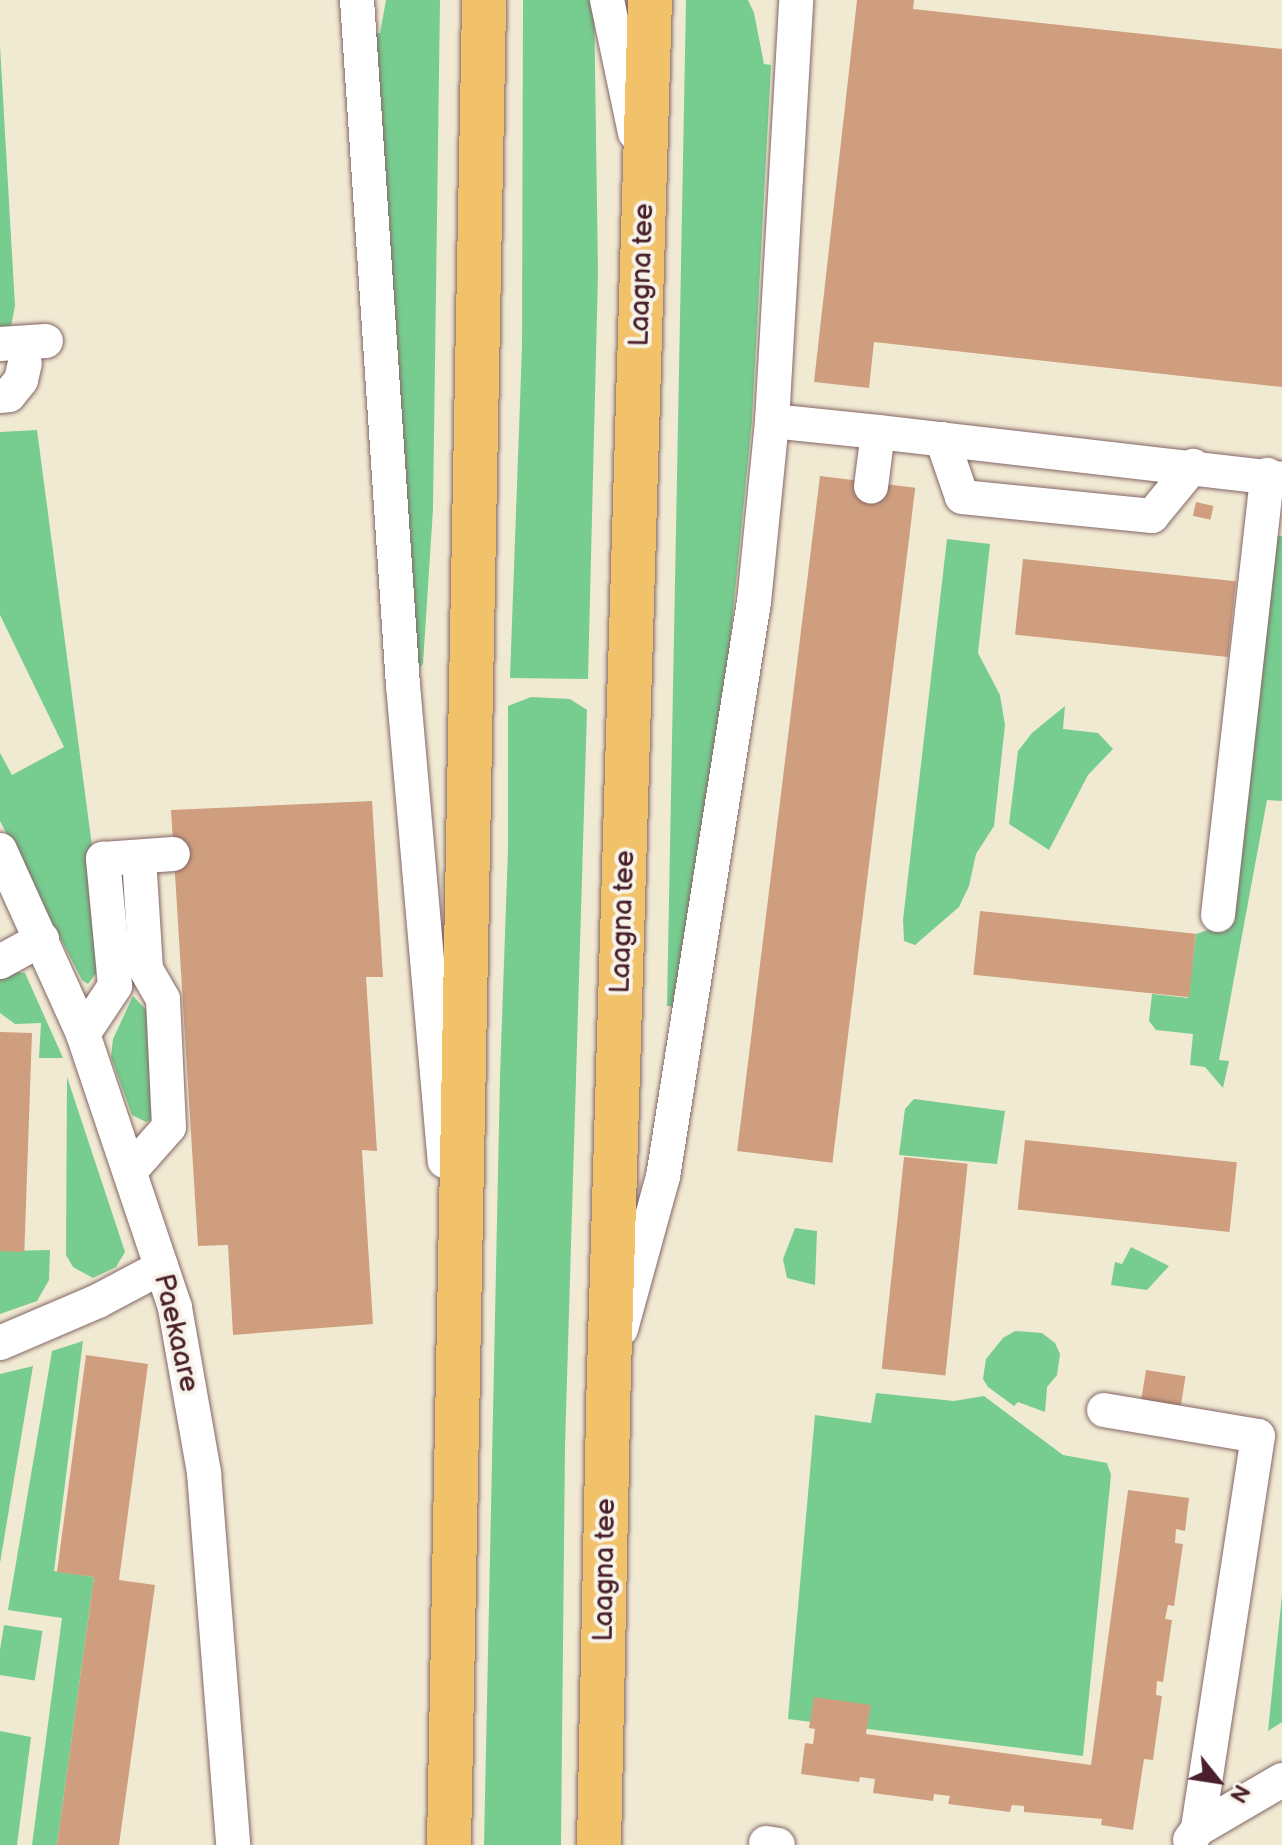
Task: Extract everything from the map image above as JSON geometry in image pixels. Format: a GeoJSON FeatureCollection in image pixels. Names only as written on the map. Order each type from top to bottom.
{"type":"FeatureCollection","features":[{"type":"Feature","properties":{"kind":"main road"},"geometry":{"type":"LineString","coordinates":[[449,1845],[484,0]]}},
{"type":"Feature","properties":{"kind":"main road","name":"Laagna tee"},"geometry":{"type":"LineString","coordinates":[[599,1845],[609,1372],[650,0]]}},
{"type":"Feature","properties":{"kind":"street"},"geometry":{"type":"LineString","coordinates":[[357,0],[403,685],[460,1329]]}},
{"type":"Feature","properties":{"kind":"street"},"geometry":{"type":"LineString","coordinates":[[476,368],[503,0]]}},
{"type":"Feature","properties":{"kind":"street"},"geometry":{"type":"LineString","coordinates":[[607,0],[645,176]]}},
{"type":"Feature","properties":{"kind":"street"},"geometry":{"type":"LineString","coordinates":[[609,1372],[663,1177],[754,602],[772,421],[796,0]]}},
{"type":"Feature","properties":{"kind":"street"},"geometry":{"type":"LineString","coordinates":[[0,396],[9,395],[21,380],[24,350]]}},
{"type":"Feature","properties":{"kind":"street"},"geometry":{"type":"LineString","coordinates":[[772,421],[1275,477],[1218,915]]}},
{"type":"Feature","properties":{"kind":"street"},"geometry":{"type":"LineString","coordinates":[[871,487],[878,432]]}},
{"type":"Feature","properties":{"kind":"street"},"geometry":{"type":"LineString","coordinates":[[942,439],[962,497],[1152,516],[1193,466]]}},
{"type":"Feature","properties":{"kind":"street","name":"Paekaare"},"geometry":{"type":"LineString","coordinates":[[0,850],[83,1034],[175,1308],[204,1473],[237,1721],[233,1845]]}},
{"type":"Feature","properties":{"kind":"street"},"geometry":{"type":"LineString","coordinates":[[83,1034],[115,986],[103,859],[173,854]]}},
{"type":"Feature","properties":{"kind":"street"},"geometry":{"type":"LineString","coordinates":[[131,1170],[169,1127],[163,999],[146,969],[140,874]]}},
{"type":"Feature","properties":{"kind":"street"},"geometry":{"type":"LineString","coordinates":[[0,962],[42,939]]}},
{"type":"Feature","properties":{"kind":"street"},"geometry":{"type":"LineString","coordinates":[[0,1343],[98,1301],[162,1267]]}},
{"type":"Feature","properties":{"kind":"street"},"geometry":{"type":"LineString","coordinates":[[1104,1410],[1258,1436],[1192,1837]]}},
{"type":"Feature","properties":{"kind":"street"},"geometry":{"type":"LineString","coordinates":[[1192,1837],[1282,1780]]}},
{"type":"Feature","properties":{"kind":"green space"},"geometry":{"type":"Polygon","coordinates":[[[386,0],[440,0],[433,509],[423,664],[416,670],[373,34],[380,33],[386,0]]]}},
{"type":"Feature","properties":{"kind":"green space"},"geometry":{"type":"Polygon","coordinates":[[[523,0],[594,0],[598,273],[588,679],[510,678],[522,347],[523,0]]]}},
{"type":"Feature","properties":{"kind":"green space"},"geometry":{"type":"Polygon","coordinates":[[[686,0],[748,0],[754,13],[764,64],[771,65],[752,420],[725,693],[673,1006],[667,1006],[686,0]]]}},
{"type":"Feature","properties":{"kind":"green space"},"geometry":{"type":"Polygon","coordinates":[[[0,46],[15,306],[11,326],[0,327],[0,46]]]}},
{"type":"Feature","properties":{"kind":"green space"},"geometry":{"type":"Polygon","coordinates":[[[37,430],[92,846],[98,971],[88,984],[82,980],[0,821],[0,753],[12,775],[64,747],[0,615],[0,432],[37,430]]]}},
{"type":"Feature","properties":{"kind":"green space"},"geometry":{"type":"Polygon","coordinates":[[[1276,536],[1282,536],[1282,801],[1267,800],[1219,1060],[1229,1061],[1223,1088],[1205,1067],[1190,1065],[1193,1034],[1156,1030],[1149,1021],[1152,994],[1188,998],[1196,934],[1223,925],[1276,536]]]}},
{"type":"Feature","properties":{"kind":"green space"},"geometry":{"type":"Polygon","coordinates":[[[947,539],[990,544],[978,653],[1000,695],[1005,725],[994,826],[976,854],[969,886],[959,907],[915,945],[904,941],[903,920],[947,539]]]}},
{"type":"Feature","properties":{"kind":"green space"},"geometry":{"type":"Polygon","coordinates":[[[531,697],[570,699],[587,710],[565,1446],[561,1845],[484,1845],[500,1076],[508,849],[508,706],[531,697]]]}},
{"type":"Feature","properties":{"kind":"green space"},"geometry":{"type":"Polygon","coordinates":[[[1065,706],[1063,729],[1098,733],[1113,749],[1088,775],[1049,850],[1009,824],[1018,751],[1032,733],[1065,706]]]}},
{"type":"Feature","properties":{"kind":"green space"},"geometry":{"type":"Polygon","coordinates":[[[0,973],[25,973],[63,1058],[39,1058],[41,1023],[15,1024],[0,1013],[0,973]]]}},
{"type":"Feature","properties":{"kind":"green space"},"geometry":{"type":"Polygon","coordinates":[[[133,996],[149,1013],[152,1119],[146,1122],[132,1115],[111,1057],[113,1039],[133,996]]]}},
{"type":"Feature","properties":{"kind":"green space"},"geometry":{"type":"Polygon","coordinates":[[[67,1077],[125,1252],[116,1267],[93,1278],[73,1267],[66,1255],[67,1077]]]}},
{"type":"Feature","properties":{"kind":"green space"},"geometry":{"type":"Polygon","coordinates":[[[914,1099],[1005,1111],[997,1164],[899,1155],[905,1109],[914,1099]]]}},
{"type":"Feature","properties":{"kind":"green space"},"geometry":{"type":"Polygon","coordinates":[[[795,1228],[817,1231],[815,1285],[787,1278],[783,1259],[795,1228]]]}},
{"type":"Feature","properties":{"kind":"green space"},"geometry":{"type":"Polygon","coordinates":[[[1131,1247],[1169,1266],[1147,1290],[1111,1285],[1115,1262],[1122,1264],[1131,1247]]]}},
{"type":"Feature","properties":{"kind":"green space"},"geometry":{"type":"Polygon","coordinates":[[[50,1250],[49,1280],[37,1301],[0,1314],[0,1251],[50,1250]]]}},
{"type":"Feature","properties":{"kind":"green space"},"geometry":{"type":"Polygon","coordinates":[[[1015,1331],[1042,1333],[1055,1343],[1060,1354],[1057,1375],[1047,1387],[1045,1412],[1018,1402],[1014,1406],[988,1387],[983,1379],[986,1359],[1003,1338],[1015,1331]]]}},
{"type":"Feature","properties":{"kind":"green space"},"geometry":{"type":"Polygon","coordinates":[[[83,1341],[54,1571],[94,1577],[57,1845],[32,1845],[62,1618],[8,1610],[52,1351],[83,1341]]]}},
{"type":"Feature","properties":{"kind":"green space"},"geometry":{"type":"Polygon","coordinates":[[[33,1366],[0,1563],[0,1374],[33,1366]]]}},
{"type":"Feature","properties":{"kind":"green space"},"geometry":{"type":"Polygon","coordinates":[[[876,1393],[954,1401],[984,1396],[1063,1455],[1107,1463],[1111,1475],[1083,1756],[788,1719],[815,1415],[871,1423],[876,1393]]]}},
{"type":"Feature","properties":{"kind":"green space"},"geometry":{"type":"Polygon","coordinates":[[[1282,1595],[1282,1722],[1268,1731],[1282,1595]]]}},
{"type":"Feature","properties":{"kind":"green space"},"geometry":{"type":"Polygon","coordinates":[[[4,1625],[43,1631],[35,1680],[0,1675],[4,1625]]]}},
{"type":"Feature","properties":{"kind":"green space"},"geometry":{"type":"Polygon","coordinates":[[[0,1731],[31,1737],[17,1845],[0,1845],[0,1731]]]}},
{"type":"Feature","properties":{"kind":"building"},"geometry":{"type":"Polygon","coordinates":[[[857,0],[914,0],[913,9],[1282,49],[1282,387],[874,342],[869,388],[814,382],[857,0]]]}},
{"type":"Feature","properties":{"kind":"building"},"geometry":{"type":"Polygon","coordinates":[[[820,476],[915,488],[832,1163],[737,1151],[820,476]]]}},
{"type":"Feature","properties":{"kind":"building"},"geometry":{"type":"Polygon","coordinates":[[[1196,502],[1214,506],[1210,520],[1193,516],[1196,502]]]}},
{"type":"Feature","properties":{"kind":"building"},"geometry":{"type":"Polygon","coordinates":[[[1023,559],[1236,581],[1228,657],[1015,635],[1023,559]]]}},
{"type":"Feature","properties":{"kind":"building"},"geometry":{"type":"Polygon","coordinates":[[[372,801],[383,977],[366,977],[377,1151],[362,1150],[373,1324],[233,1335],[228,1245],[198,1246],[171,810],[372,801]]]}},
{"type":"Feature","properties":{"kind":"building"},"geometry":{"type":"Polygon","coordinates":[[[980,911],[1196,934],[1189,997],[973,975],[980,911]]]}},
{"type":"Feature","properties":{"kind":"building"},"geometry":{"type":"Polygon","coordinates":[[[0,1032],[32,1033],[24,1252],[0,1251],[0,1032]]]}},
{"type":"Feature","properties":{"kind":"building"},"geometry":{"type":"Polygon","coordinates":[[[1025,1140],[1237,1162],[1230,1232],[1018,1210],[1025,1140]]]}},
{"type":"Feature","properties":{"kind":"building"},"geometry":{"type":"Polygon","coordinates":[[[904,1157],[968,1164],[945,1376],[882,1369],[904,1157]]]}},
{"type":"Feature","properties":{"kind":"building"},"geometry":{"type":"Polygon","coordinates":[[[86,1355],[148,1364],[119,1580],[155,1585],[119,1845],[57,1845],[94,1577],[57,1572],[86,1355]]]}},
{"type":"Feature","properties":{"kind":"building"},"geometry":{"type":"Polygon","coordinates":[[[1146,1370],[1186,1376],[1181,1408],[1141,1402],[1146,1370]]]}},
{"type":"Feature","properties":{"kind":"building"},"geometry":{"type":"Polygon","coordinates":[[[1128,1490],[1189,1498],[1185,1531],[1176,1529],[1175,1543],[1183,1544],[1174,1606],[1168,1605],[1165,1619],[1172,1620],[1163,1682],[1157,1681],[1156,1695],[1162,1696],[1153,1760],[1144,1759],[1133,1830],[1101,1825],[1102,1819],[1024,1812],[1024,1806],[1012,1805],[1010,1812],[948,1804],[950,1796],[934,1794],[933,1801],[873,1793],[875,1779],[860,1777],[859,1782],[801,1774],[805,1743],[813,1744],[815,1729],[809,1728],[814,1697],[871,1705],[866,1734],[1091,1765],[1128,1490]]]}}]}
